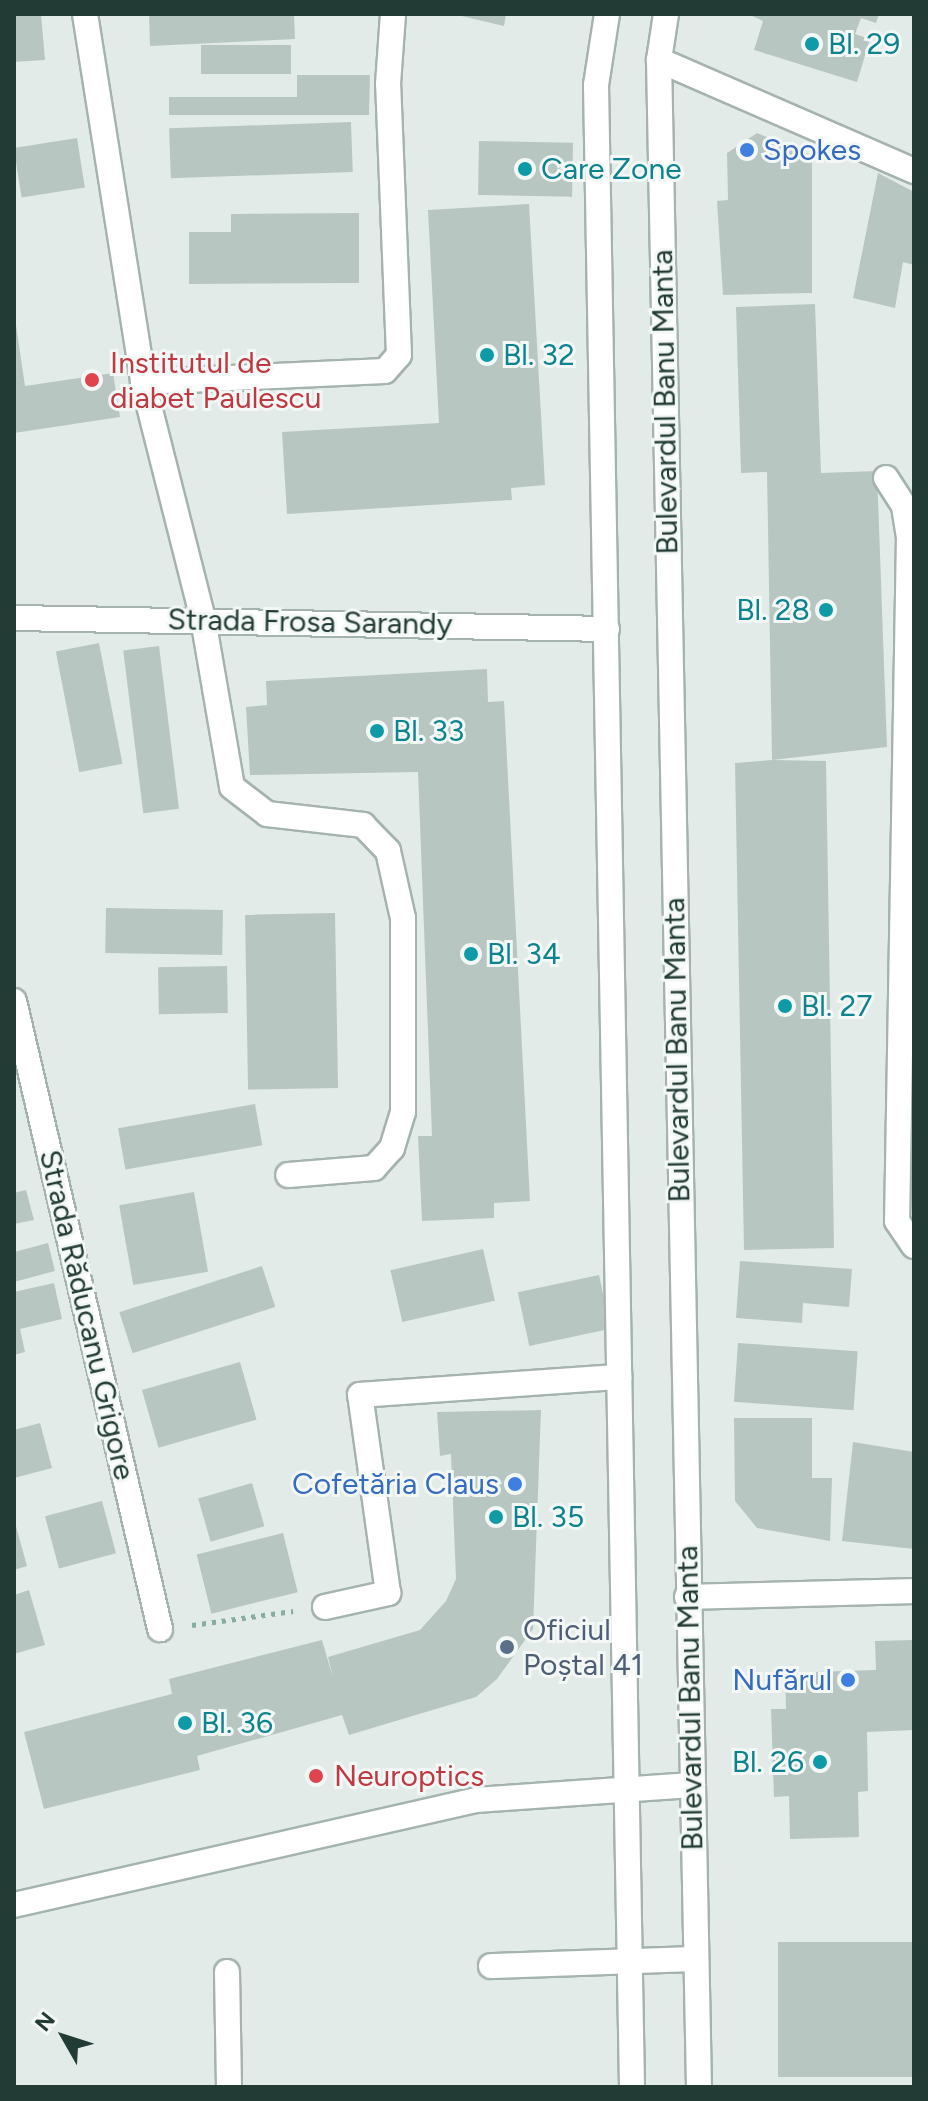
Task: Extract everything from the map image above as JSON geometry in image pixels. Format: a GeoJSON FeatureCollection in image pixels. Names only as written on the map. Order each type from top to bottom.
{"type":"FeatureCollection","features":[{"type":"Feature","properties":{"kind":"street"},"geometry":{"type":"LineString","coordinates":[[85,14],[143,382],[203,619],[232,787],[267,814],[363,825],[388,851],[403,918],[403,1112],[392,1148],[374,1168],[288,1175]]}},
{"type":"Feature","properties":{"kind":"street"},"geometry":{"type":"LineString","coordinates":[[143,382],[385,371],[399,355],[388,84],[393,14]]}},
{"type":"Feature","properties":{"kind":"street","name":"Bulevardul Banu Manta"},"geometry":{"type":"LineString","coordinates":[[607,14],[596,85],[632,2087]]}},
{"type":"Feature","properties":{"kind":"street","name":"Bulevardul Banu Manta"},"geometry":{"type":"LineString","coordinates":[[666,14],[659,60],[690,1785],[699,2087]]}},
{"type":"Feature","properties":{"kind":"street"},"geometry":{"type":"LineString","coordinates":[[659,60],[914,171]]}},
{"type":"Feature","properties":{"kind":"street"},"geometry":{"type":"LineString","coordinates":[[886,478],[904,506],[909,536],[897,1221],[914,1246]]}},
{"type":"Feature","properties":{"kind":"street","name":"Strada Frosa Sarandy"},"geometry":{"type":"LineString","coordinates":[[14,618],[203,619],[607,629]]}},
{"type":"Feature","properties":{"kind":"street","name":"Strada Răducanu Grigore"},"geometry":{"type":"LineString","coordinates":[[14,1001],[160,1629]]}},
{"type":"Feature","properties":{"kind":"street"},"geometry":{"type":"LineString","coordinates":[[325,1607],[388,1593],[360,1395],[619,1377]]}},
{"type":"Feature","properties":{"kind":"street"},"geometry":{"type":"LineString","coordinates":[[687,1597],[914,1591]]}},
{"type":"Feature","properties":{"kind":"street"},"geometry":{"type":"LineString","coordinates":[[14,1905],[477,1800],[626,1787],[690,1785]]}},
{"type":"Feature","properties":{"kind":"street"},"geometry":{"type":"LineString","coordinates":[[491,1966],[696,1959]]}},
{"type":"Feature","properties":{"kind":"street"},"geometry":{"type":"LineString","coordinates":[[224,2083],[227,1972]]}},
{"type":"Feature","properties":{"kind":"path"},"geometry":{"type":"LineString","coordinates":[[160,1629],[325,1607]]}},
{"type":"Feature","properties":{"kind":"building"},"geometry":{"type":"Polygon","coordinates":[[[14,14],[41,14],[45,60],[14,62],[14,14]]]}},
{"type":"Feature","properties":{"kind":"building"},"geometry":{"type":"Polygon","coordinates":[[[149,14],[294,14],[295,39],[150,46],[149,14]]]}},
{"type":"Feature","properties":{"kind":"building"},"geometry":{"type":"Polygon","coordinates":[[[453,14],[506,14],[504,26],[453,14]]]}},
{"type":"Feature","properties":{"kind":"building","name":"Bl. 29"},"geometry":{"type":"Polygon","coordinates":[[[748,14],[879,14],[876,23],[861,18],[855,34],[870,39],[857,82],[754,50],[763,21],[748,14]]]}},
{"type":"Feature","properties":{"kind":"building"},"geometry":{"type":"Polygon","coordinates":[[[201,45],[291,45],[291,74],[201,74],[201,45]]]}},
{"type":"Feature","properties":{"kind":"building"},"geometry":{"type":"Polygon","coordinates":[[[297,75],[370,75],[369,115],[169,115],[169,97],[297,97],[297,75]]]}},
{"type":"Feature","properties":{"kind":"building"},"geometry":{"type":"Polygon","coordinates":[[[351,122],[353,172],[171,178],[169,128],[351,122]]]}},
{"type":"Feature","properties":{"kind":"building"},"geometry":{"type":"Polygon","coordinates":[[[757,133],[812,156],[812,293],[723,295],[717,201],[728,200],[727,153],[757,133]]]}},
{"type":"Feature","properties":{"kind":"building"},"geometry":{"type":"Polygon","coordinates":[[[77,138],[85,187],[22,197],[14,148],[77,138]]]}},
{"type":"Feature","properties":{"kind":"building","name":"Care Zone"},"geometry":{"type":"Polygon","coordinates":[[[479,141],[573,143],[572,197],[478,195],[479,141]]]}},
{"type":"Feature","properties":{"kind":"building"},"geometry":{"type":"Polygon","coordinates":[[[878,173],[914,192],[914,265],[903,262],[895,308],[853,298],[878,173]]]}},
{"type":"Feature","properties":{"kind":"building","name":"Bl. 32"},"geometry":{"type":"Polygon","coordinates":[[[529,204],[545,485],[511,488],[512,500],[287,514],[282,432],[439,423],[428,210],[529,204]]]}},
{"type":"Feature","properties":{"kind":"building"},"geometry":{"type":"Polygon","coordinates":[[[359,213],[359,283],[189,284],[189,232],[231,232],[231,214],[359,213]]]}},
{"type":"Feature","properties":{"kind":"building","name":"Bl. 28"},"geometry":{"type":"Polygon","coordinates":[[[815,304],[821,473],[877,471],[887,747],[772,760],[767,472],[741,473],[736,307],[815,304]]]}},
{"type":"Feature","properties":{"kind":"building","name":"Institutul de diabet Paulescu"},"geometry":{"type":"Polygon","coordinates":[[[16,325],[25,386],[113,373],[120,417],[14,433],[16,325]]]}},
{"type":"Feature","properties":{"kind":"building"},"geometry":{"type":"Polygon","coordinates":[[[99,643],[122,764],[79,772],[56,651],[99,643]]]}},
{"type":"Feature","properties":{"kind":"building"},"geometry":{"type":"Polygon","coordinates":[[[159,646],[179,809],[143,813],[123,650],[159,646]]]}},
{"type":"Feature","properties":{"kind":"building","name":"Bl. 34"},"geometry":{"type":"Polygon","coordinates":[[[487,669],[488,702],[504,701],[530,1201],[494,1203],[494,1218],[422,1221],[418,1136],[432,1136],[418,772],[250,775],[246,707],[267,705],[266,681],[487,669]]]}},
{"type":"Feature","properties":{"kind":"building","name":"Bl. 27"},"geometry":{"type":"Polygon","coordinates":[[[826,761],[834,1248],[744,1250],[735,763],[826,761]]]}},
{"type":"Feature","properties":{"kind":"building"},"geometry":{"type":"Polygon","coordinates":[[[106,908],[223,910],[222,955],[105,953],[106,908]]]}},
{"type":"Feature","properties":{"kind":"building"},"geometry":{"type":"Polygon","coordinates":[[[335,913],[338,1088],[248,1090],[245,915],[335,913]]]}},
{"type":"Feature","properties":{"kind":"building"},"geometry":{"type":"Polygon","coordinates":[[[227,966],[228,1013],[159,1014],[158,967],[227,966]]]}},
{"type":"Feature","properties":{"kind":"building"},"geometry":{"type":"Polygon","coordinates":[[[255,1104],[262,1145],[125,1169],[118,1128],[255,1104]]]}},
{"type":"Feature","properties":{"kind":"building"},"geometry":{"type":"Polygon","coordinates":[[[26,1190],[34,1220],[14,1224],[14,1193],[26,1190]]]}},
{"type":"Feature","properties":{"kind":"building"},"geometry":{"type":"Polygon","coordinates":[[[194,1192],[208,1272],[133,1285],[119,1205],[194,1192]]]}},
{"type":"Feature","properties":{"kind":"building"},"geometry":{"type":"Polygon","coordinates":[[[48,1243],[55,1271],[14,1282],[14,1252],[48,1243]]]}},
{"type":"Feature","properties":{"kind":"building"},"geometry":{"type":"Polygon","coordinates":[[[483,1249],[495,1301],[402,1322],[390,1270],[483,1249]]]}},
{"type":"Feature","properties":{"kind":"building"},"geometry":{"type":"Polygon","coordinates":[[[740,1261],[852,1269],[849,1307],[803,1303],[802,1323],[736,1318],[740,1261]]]}},
{"type":"Feature","properties":{"kind":"building"},"geometry":{"type":"Polygon","coordinates":[[[262,1266],[275,1307],[133,1353],[119,1312],[262,1266]]]}},
{"type":"Feature","properties":{"kind":"building"},"geometry":{"type":"Polygon","coordinates":[[[599,1275],[610,1329],[529,1346],[518,1292],[599,1275]]]}},
{"type":"Feature","properties":{"kind":"building"},"geometry":{"type":"Polygon","coordinates":[[[54,1283],[62,1319],[20,1329],[25,1352],[14,1355],[14,1292],[54,1283]]]}},
{"type":"Feature","properties":{"kind":"building"},"geometry":{"type":"Polygon","coordinates":[[[738,1343],[858,1351],[854,1410],[734,1402],[738,1343]]]}},
{"type":"Feature","properties":{"kind":"building"},"geometry":{"type":"Polygon","coordinates":[[[240,1362],[257,1420],[158,1448],[142,1390],[240,1362]]]}},
{"type":"Feature","properties":{"kind":"building"},"geometry":{"type":"Polygon","coordinates":[[[541,1410],[533,1629],[497,1679],[476,1697],[349,1735],[342,1715],[197,1756],[200,1770],[44,1809],[24,1732],[172,1694],[169,1679],[322,1640],[333,1678],[328,1657],[420,1630],[446,1601],[456,1579],[451,1454],[440,1456],[437,1412],[541,1410]]]}},
{"type":"Feature","properties":{"kind":"building"},"geometry":{"type":"Polygon","coordinates":[[[734,1418],[812,1418],[812,1478],[832,1478],[830,1541],[757,1528],[735,1501],[734,1418]]]}},
{"type":"Feature","properties":{"kind":"building"},"geometry":{"type":"Polygon","coordinates":[[[40,1423],[52,1468],[14,1478],[14,1430],[40,1423]]]}},
{"type":"Feature","properties":{"kind":"building"},"geometry":{"type":"Polygon","coordinates":[[[853,1442],[914,1452],[914,1549],[842,1541],[853,1442]]]}},
{"type":"Feature","properties":{"kind":"building"},"geometry":{"type":"Polygon","coordinates":[[[252,1483],[264,1526],[211,1542],[198,1498],[252,1483]]]}},
{"type":"Feature","properties":{"kind":"building"},"geometry":{"type":"Polygon","coordinates":[[[102,1501],[116,1553],[59,1568],[45,1516],[102,1501]]]}},
{"type":"Feature","properties":{"kind":"building"},"geometry":{"type":"Polygon","coordinates":[[[14,1519],[27,1566],[14,1570],[14,1519]]]}},
{"type":"Feature","properties":{"kind":"building"},"geometry":{"type":"Polygon","coordinates":[[[283,1533],[298,1592],[211,1614],[197,1555],[283,1533]]]}},
{"type":"Feature","properties":{"kind":"building"},"geometry":{"type":"Polygon","coordinates":[[[29,1590],[45,1645],[14,1654],[14,1595],[29,1590]]]}},
{"type":"Feature","properties":{"kind":"building","name":"Bl. 26"},"geometry":{"type":"Polygon","coordinates":[[[914,1640],[914,1730],[867,1732],[868,1791],[858,1792],[859,1837],[790,1839],[789,1796],[774,1797],[771,1709],[786,1709],[785,1673],[876,1670],[875,1641],[914,1640]]]}},
{"type":"Feature","properties":{"kind":"building"},"geometry":{"type":"Polygon","coordinates":[[[778,1942],[914,1942],[914,2077],[778,2077],[778,1942]]]}},
{"type":"Feature","properties":{"kind":"place","name":"Bl. 29"},"geometry":{"type":"Point","coordinates":[812,44]}},
{"type":"Feature","properties":{"kind":"place","name":"Spokes"},"geometry":{"type":"Point","coordinates":[747,150]}},
{"type":"Feature","properties":{"kind":"place","name":"Care Zone"},"geometry":{"type":"Point","coordinates":[525,169]}},
{"type":"Feature","properties":{"kind":"place","name":"Bl. 32"},"geometry":{"type":"Point","coordinates":[487,355]}},
{"type":"Feature","properties":{"kind":"place","name":"Institutul de diabet Paulescu"},"geometry":{"type":"Point","coordinates":[92,380]}},
{"type":"Feature","properties":{"kind":"place","name":"Bl. 28"},"geometry":{"type":"Point","coordinates":[826,610]}},
{"type":"Feature","properties":{"kind":"place","name":"Bl. 33"},"geometry":{"type":"Point","coordinates":[377,731]}},
{"type":"Feature","properties":{"kind":"place","name":"Bl. 34"},"geometry":{"type":"Point","coordinates":[471,954]}},
{"type":"Feature","properties":{"kind":"place","name":"Bl. 27"},"geometry":{"type":"Point","coordinates":[785,1006]}},
{"type":"Feature","properties":{"kind":"place","name":"Cofetăria Claus"},"geometry":{"type":"Point","coordinates":[515,1484]}},
{"type":"Feature","properties":{"kind":"place","name":"Bl. 35"},"geometry":{"type":"Point","coordinates":[496,1517]}},
{"type":"Feature","properties":{"kind":"place","name":"Oficiul Poștal 41"},"geometry":{"type":"Point","coordinates":[507,1647]}},
{"type":"Feature","properties":{"kind":"place","name":"Nufărul"},"geometry":{"type":"Point","coordinates":[848,1680]}},
{"type":"Feature","properties":{"kind":"place","name":"Bl. 36"},"geometry":{"type":"Point","coordinates":[185,1723]}},
{"type":"Feature","properties":{"kind":"place","name":"Bl. 26"},"geometry":{"type":"Point","coordinates":[820,1762]}},
{"type":"Feature","properties":{"kind":"place","name":"Neuroptics"},"geometry":{"type":"Point","coordinates":[316,1776]}}]}
